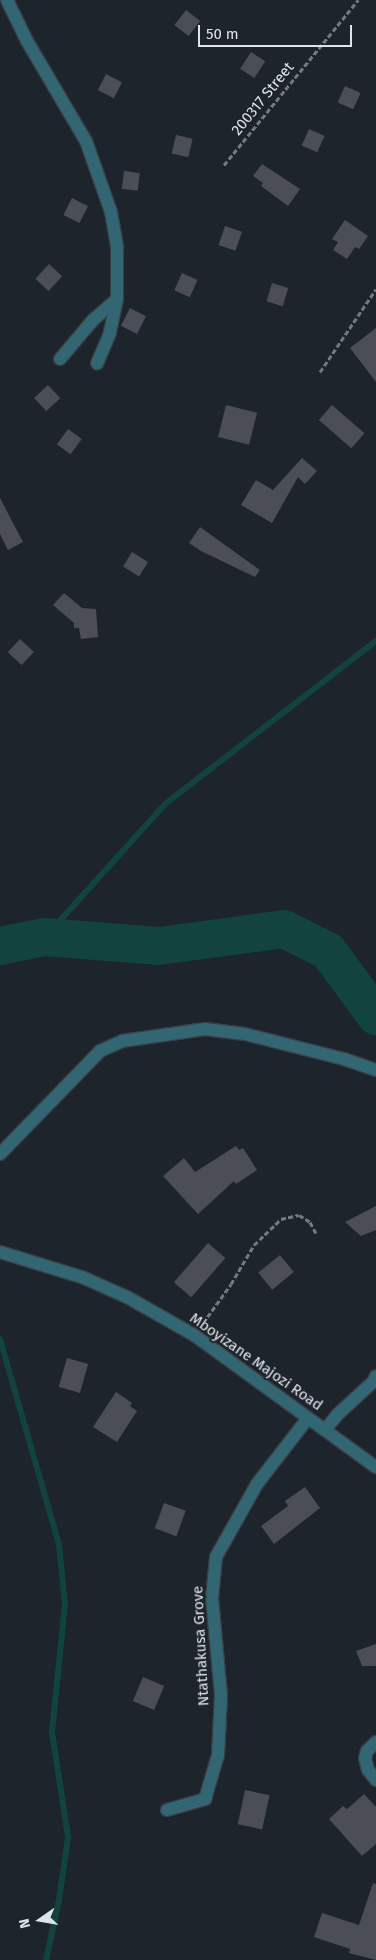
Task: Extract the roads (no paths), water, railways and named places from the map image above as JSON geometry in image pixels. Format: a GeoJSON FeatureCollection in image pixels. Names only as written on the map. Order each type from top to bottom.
{"type":"FeatureCollection","features":[{"type":"Feature","properties":{"kind":"street"},"geometry":{"type":"LineString","coordinates":[[7,0],[27,41],[86,141],[111,212],[117,247],[117,299],[110,333],[97,363]]}},
{"type":"Feature","properties":{"kind":"street"},"geometry":{"type":"LineString","coordinates":[[60,360],[93,320],[117,299]]}},
{"type":"Feature","properties":{"kind":"street"},"geometry":{"type":"LineString","coordinates":[[0,1154],[100,1050],[122,1041],[205,1029],[245,1034],[344,1059],[376,1070]]}},
{"type":"Feature","properties":{"kind":"street","name":"Mboyizane Majozi Road"},"geometry":{"type":"LineString","coordinates":[[0,1252],[58,1269],[106,1286],[194,1335],[376,1467]]}},
{"type":"Feature","properties":{"kind":"street"},"geometry":{"type":"LineString","coordinates":[[325,1430],[337,1415],[374,1381],[376,1376]]}},
{"type":"Feature","properties":{"kind":"street","name":"Ntathakusa Grove"},"geometry":{"type":"LineString","coordinates":[[166,1810],[204,1799],[218,1755],[221,1726],[221,1695],[212,1598],[216,1557],[257,1484],[308,1418]]}},
{"type":"Feature","properties":{"kind":"street"},"geometry":{"type":"LineString","coordinates":[[376,1742],[367,1751],[365,1758],[368,1770],[376,1780]]}},
{"type":"Feature","properties":{"kind":"waterway"},"geometry":{"type":"LineString","coordinates":[[45,937],[165,804],[376,641]]}},
{"type":"Feature","properties":{"kind":"waterway"},"geometry":{"type":"LineString","coordinates":[[0,946],[45,937],[159,946],[284,929],[328,951],[376,1016]]}},
{"type":"Feature","properties":{"kind":"waterway"},"geometry":{"type":"LineString","coordinates":[[0,1339],[59,1545],[65,1604],[52,1732],[68,1837],[59,1900],[46,1960]]}}]}
